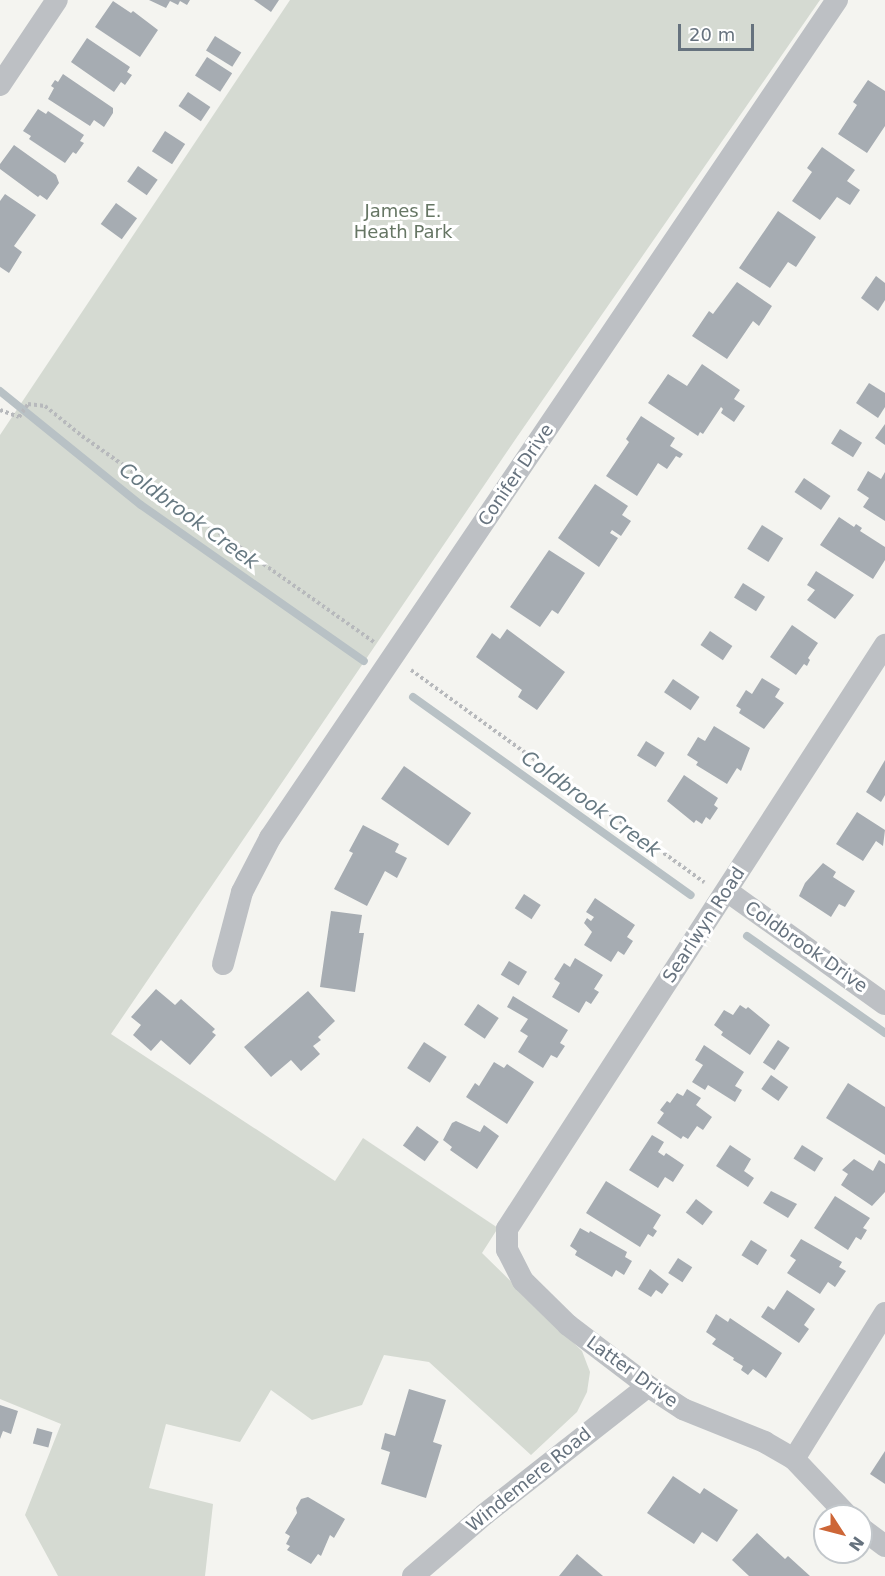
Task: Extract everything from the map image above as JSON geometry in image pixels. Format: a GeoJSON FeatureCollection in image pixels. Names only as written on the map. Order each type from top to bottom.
{"type":"FeatureCollection","features":[{"type":"Feature","properties":{"kind":"street"},"geometry":{"type":"LineString","coordinates":[[0,84],[57,0]]}},
{"type":"Feature","properties":{"kind":"street","name":"Conifer Drive"},"geometry":{"type":"LineString","coordinates":[[223,964],[242,892],[270,838],[837,0]]}},
{"type":"Feature","properties":{"kind":"street","name":"Searlwyn Road"},"geometry":{"type":"LineString","coordinates":[[521,1203],[727,891],[885,645]]}},
{"type":"Feature","properties":{"kind":"street","name":"Coldbrook Drive"},"geometry":{"type":"LineString","coordinates":[[727,891],[885,1004]]}},
{"type":"Feature","properties":{"kind":"street","name":"Latter Drive"},"geometry":{"type":"LineString","coordinates":[[521,1203],[507,1229],[507,1251],[523,1281],[568,1325],[648,1386],[683,1409],[765,1442],[794,1459],[837,1504]]}},
{"type":"Feature","properties":{"kind":"street"},"geometry":{"type":"LineString","coordinates":[[794,1459],[885,1313]]}},
{"type":"Feature","properties":{"kind":"street","name":"Windemere Road"},"geometry":{"type":"LineString","coordinates":[[413,1576],[485,1514],[648,1386]]}},
{"type":"Feature","properties":{"kind":"path"},"geometry":{"type":"LineString","coordinates":[[0,410],[19,417],[28,404]]}},
{"type":"Feature","properties":{"kind":"green space","name":"James E. Heath Park"},"geometry":{"type":"Polygon","coordinates":[[[290,0],[820,0],[517,437],[111,1034],[335,1181],[363,1138],[498,1228],[482,1253],[582,1351],[590,1372],[587,1392],[577,1412],[531,1455],[429,1362],[384,1355],[362,1405],[312,1420],[271,1390],[240,1442],[166,1424],[149,1488],[213,1504],[205,1576],[58,1576],[25,1515],[61,1424],[0,1399],[0,435],[290,0]]]}},
{"type":"Feature","properties":{"kind":"building"},"geometry":{"type":"Polygon","coordinates":[[[149,0],[190,0],[187,5],[180,1],[178,5],[170,1],[166,8],[149,0]]]}},
{"type":"Feature","properties":{"kind":"building"},"geometry":{"type":"Polygon","coordinates":[[[254,0],[279,0],[271,12],[254,0]]]}},
{"type":"Feature","properties":{"kind":"building"},"geometry":{"type":"Polygon","coordinates":[[[113,1],[131,13],[133,11],[158,30],[140,57],[95,27],[113,1]]]}},
{"type":"Feature","properties":{"kind":"building"},"geometry":{"type":"Polygon","coordinates":[[[215,36],[241,52],[232,67],[206,50],[215,36]]]}},
{"type":"Feature","properties":{"kind":"building"},"geometry":{"type":"Polygon","coordinates":[[[87,38],[130,67],[127,72],[132,75],[125,85],[121,82],[114,92],[71,62],[87,38]]]}},
{"type":"Feature","properties":{"kind":"building"},"geometry":{"type":"Polygon","coordinates":[[[207,57],[232,73],[220,92],[195,75],[207,57]]]}},
{"type":"Feature","properties":{"kind":"building"},"geometry":{"type":"Polygon","coordinates":[[[63,74],[113,108],[113,113],[104,127],[94,120],[90,126],[48,99],[54,88],[51,86],[55,80],[58,82],[63,74]]]}},
{"type":"Feature","properties":{"kind":"building"},"geometry":{"type":"Polygon","coordinates":[[[868,80],[885,91],[885,126],[867,153],[838,134],[857,105],[853,102],[868,80]]]}},
{"type":"Feature","properties":{"kind":"building"},"geometry":{"type":"Polygon","coordinates":[[[188,92],[210,107],[201,121],[178,106],[188,92]]]}},
{"type":"Feature","properties":{"kind":"building"},"geometry":{"type":"Polygon","coordinates":[[[38,109],[46,114],[48,111],[84,135],[80,141],[84,143],[65,163],[29,139],[31,136],[23,131],[38,109]]]}},
{"type":"Feature","properties":{"kind":"building"},"geometry":{"type":"Polygon","coordinates":[[[165,131],[185,144],[172,164],[152,151],[165,131]]]}},
{"type":"Feature","properties":{"kind":"building"},"geometry":{"type":"Polygon","coordinates":[[[14,145],[56,175],[59,183],[47,200],[40,195],[38,197],[0,169],[0,164],[14,145]]]}},
{"type":"Feature","properties":{"kind":"building"},"geometry":{"type":"Polygon","coordinates":[[[822,147],[855,170],[847,181],[860,190],[850,205],[837,197],[820,220],[792,201],[812,172],[807,168],[822,147]]]}},
{"type":"Feature","properties":{"kind":"building"},"geometry":{"type":"Polygon","coordinates":[[[138,166],[158,180],[147,195],[127,182],[138,166]]]}},
{"type":"Feature","properties":{"kind":"building"},"geometry":{"type":"Polygon","coordinates":[[[5,194],[36,215],[14,246],[22,252],[9,273],[0,267],[0,201],[5,194]]]}},
{"type":"Feature","properties":{"kind":"building"},"geometry":{"type":"Polygon","coordinates":[[[116,203],[137,218],[122,239],[101,224],[116,203]]]}},
{"type":"Feature","properties":{"kind":"building"},"geometry":{"type":"Polygon","coordinates":[[[778,211],[816,237],[796,267],[788,262],[770,288],[739,268],[778,211]]]}},
{"type":"Feature","properties":{"kind":"building"},"geometry":{"type":"Polygon","coordinates":[[[876,276],[885,283],[885,300],[878,311],[861,298],[876,276]]]}},
{"type":"Feature","properties":{"kind":"building"},"geometry":{"type":"Polygon","coordinates":[[[737,282],[772,306],[759,326],[753,321],[727,359],[692,336],[709,311],[713,314],[737,282]]]}},
{"type":"Feature","properties":{"kind":"building"},"geometry":{"type":"Polygon","coordinates":[[[702,364],[740,390],[734,399],[745,406],[734,422],[721,413],[723,409],[721,407],[703,434],[700,432],[698,436],[648,403],[668,374],[687,386],[702,364]]]}},
{"type":"Feature","properties":{"kind":"building"},"geometry":{"type":"Polygon","coordinates":[[[869,383],[885,393],[885,407],[878,418],[856,403],[869,383]]]}},
{"type":"Feature","properties":{"kind":"building"},"geometry":{"type":"Polygon","coordinates":[[[641,416],[675,438],[670,446],[683,454],[680,458],[676,456],[667,469],[658,463],[637,496],[606,476],[629,442],[626,439],[641,416]]]}},
{"type":"Feature","properties":{"kind":"building"},"geometry":{"type":"Polygon","coordinates":[[[885,424],[885,445],[875,438],[885,424]]]}},
{"type":"Feature","properties":{"kind":"building"},"geometry":{"type":"Polygon","coordinates":[[[840,429],[862,443],[853,457],[831,443],[840,429]]]}},
{"type":"Feature","properties":{"kind":"building"},"geometry":{"type":"Polygon","coordinates":[[[868,471],[881,479],[885,472],[885,521],[863,507],[869,498],[857,490],[868,471]]]}},
{"type":"Feature","properties":{"kind":"building"},"geometry":{"type":"Polygon","coordinates":[[[804,478],[831,496],[821,510],[794,492],[804,478]]]}},
{"type":"Feature","properties":{"kind":"building"},"geometry":{"type":"Polygon","coordinates":[[[595,484],[628,506],[622,515],[631,521],[621,536],[612,530],[610,533],[618,538],[599,567],[558,538],[595,484]]]}},
{"type":"Feature","properties":{"kind":"building"},"geometry":{"type":"Polygon","coordinates":[[[839,517],[854,527],[856,524],[862,528],[860,531],[885,547],[885,560],[873,579],[820,545],[839,517]]]}},
{"type":"Feature","properties":{"kind":"building"},"geometry":{"type":"Polygon","coordinates":[[[762,525],[783,538],[768,562],[747,549],[762,525]]]}},
{"type":"Feature","properties":{"kind":"building"},"geometry":{"type":"Polygon","coordinates":[[[549,550],[585,573],[558,614],[552,610],[540,627],[510,607],[549,550]]]}},
{"type":"Feature","properties":{"kind":"building"},"geometry":{"type":"Polygon","coordinates":[[[816,571],[854,595],[835,619],[807,600],[815,590],[807,585],[816,571]]]}},
{"type":"Feature","properties":{"kind":"building"},"geometry":{"type":"Polygon","coordinates":[[[743,583],[765,597],[756,611],[734,597],[743,583]]]}},
{"type":"Feature","properties":{"kind":"building"},"geometry":{"type":"Polygon","coordinates":[[[792,625],[818,643],[808,658],[810,660],[807,666],[804,664],[796,675],[770,657],[792,625]]]}},
{"type":"Feature","properties":{"kind":"building"},"geometry":{"type":"Polygon","coordinates":[[[507,629],[565,672],[537,710],[518,697],[522,690],[476,657],[492,633],[500,639],[507,629]]]}},
{"type":"Feature","properties":{"kind":"building"},"geometry":{"type":"Polygon","coordinates":[[[710,631],[732,646],[723,660],[700,645],[710,631]]]}},
{"type":"Feature","properties":{"kind":"building"},"geometry":{"type":"Polygon","coordinates":[[[762,678],[780,689],[775,697],[784,703],[764,729],[739,713],[741,709],[736,706],[746,690],[752,694],[762,678]]]}},
{"type":"Feature","properties":{"kind":"building"},"geometry":{"type":"Polygon","coordinates":[[[673,679],[700,697],[691,710],[664,692],[673,679]]]}},
{"type":"Feature","properties":{"kind":"building"},"geometry":{"type":"Polygon","coordinates":[[[714,726],[750,748],[741,771],[737,768],[727,784],[696,765],[698,762],[687,755],[698,737],[705,741],[714,726]]]}},
{"type":"Feature","properties":{"kind":"building"},"geometry":{"type":"Polygon","coordinates":[[[646,741],[665,753],[656,767],[637,755],[646,741]]]}},
{"type":"Feature","properties":{"kind":"building"},"geometry":{"type":"Polygon","coordinates":[[[885,760],[885,795],[881,802],[866,792],[885,760]]]}},
{"type":"Feature","properties":{"kind":"building"},"geometry":{"type":"Polygon","coordinates":[[[404,766],[471,813],[448,846],[381,799],[404,766]]]}},
{"type":"Feature","properties":{"kind":"building"},"geometry":{"type":"Polygon","coordinates":[[[684,775],[718,798],[714,805],[718,808],[710,820],[706,817],[702,824],[696,820],[694,823],[667,801],[684,775]]]}},
{"type":"Feature","properties":{"kind":"building"},"geometry":{"type":"Polygon","coordinates":[[[857,812],[885,830],[883,846],[876,841],[863,861],[836,844],[857,812]]]}},
{"type":"Feature","properties":{"kind":"building"},"geometry":{"type":"Polygon","coordinates":[[[363,825],[399,844],[395,852],[407,858],[397,878],[385,871],[367,906],[334,889],[353,853],[349,851],[363,825]]]}},
{"type":"Feature","properties":{"kind":"building"},"geometry":{"type":"Polygon","coordinates":[[[823,863],[836,872],[833,877],[855,891],[845,907],[839,904],[831,917],[799,896],[805,883],[823,863]]]}},
{"type":"Feature","properties":{"kind":"building"},"geometry":{"type":"Polygon","coordinates":[[[524,894],[541,905],[532,919],[515,908],[524,894]]]}},
{"type":"Feature","properties":{"kind":"building"},"geometry":{"type":"Polygon","coordinates":[[[595,898],[635,925],[627,937],[633,941],[624,955],[618,951],[611,962],[584,945],[592,932],[584,923],[587,918],[591,921],[594,917],[586,912],[595,898]]]}},
{"type":"Feature","properties":{"kind":"building"},"geometry":{"type":"Polygon","coordinates":[[[331,911],[362,915],[359,933],[364,933],[355,992],[320,987],[331,911]]]}},
{"type":"Feature","properties":{"kind":"building"},"geometry":{"type":"Polygon","coordinates":[[[575,958],[603,975],[594,989],[599,992],[591,1004],[586,1001],[579,1013],[552,997],[560,983],[554,979],[564,963],[570,967],[575,958]]]}},
{"type":"Feature","properties":{"kind":"building"},"geometry":{"type":"Polygon","coordinates":[[[509,961],[527,972],[519,986],[501,975],[509,961]]]}},
{"type":"Feature","properties":{"kind":"building"},"geometry":{"type":"Polygon","coordinates":[[[156,989],[175,1005],[181,999],[215,1029],[212,1032],[216,1035],[190,1065],[161,1040],[151,1051],[133,1035],[141,1025],[131,1017],[156,989]]]}},
{"type":"Feature","properties":{"kind":"building"},"geometry":{"type":"Polygon","coordinates":[[[308,991],[335,1021],[318,1037],[321,1040],[313,1046],[320,1054],[301,1071],[291,1060],[271,1077],[244,1047],[308,991]]]}},
{"type":"Feature","properties":{"kind":"building"},"geometry":{"type":"Polygon","coordinates":[[[513,996],[568,1030],[560,1043],[565,1046],[557,1058],[551,1055],[543,1068],[518,1052],[528,1036],[520,1031],[528,1019],[507,1007],[513,996]]]}},
{"type":"Feature","properties":{"kind":"building"},"geometry":{"type":"Polygon","coordinates":[[[478,1004],[499,1018],[485,1039],[464,1025],[478,1004]]]}},
{"type":"Feature","properties":{"kind":"building"},"geometry":{"type":"Polygon","coordinates":[[[740,1005],[746,1009],[748,1007],[770,1025],[750,1055],[721,1035],[723,1032],[714,1025],[724,1010],[733,1015],[740,1005]]]}},
{"type":"Feature","properties":{"kind":"building"},"geometry":{"type":"Polygon","coordinates":[[[778,1040],[790,1048],[775,1070],[763,1062],[778,1040]]]}},
{"type":"Feature","properties":{"kind":"building"},"geometry":{"type":"Polygon","coordinates":[[[424,1042],[447,1057],[430,1083],[407,1068],[424,1042]]]}},
{"type":"Feature","properties":{"kind":"building"},"geometry":{"type":"Polygon","coordinates":[[[704,1045],[744,1072],[735,1086],[742,1090],[735,1102],[708,1085],[705,1090],[692,1082],[703,1065],[695,1060],[704,1045]]]}},
{"type":"Feature","properties":{"kind":"building"},"geometry":{"type":"Polygon","coordinates":[[[494,1062],[504,1068],[507,1064],[534,1082],[507,1124],[466,1097],[475,1083],[479,1086],[494,1062]]]}},
{"type":"Feature","properties":{"kind":"building"},"geometry":{"type":"Polygon","coordinates":[[[771,1075],[788,1087],[778,1101],[761,1089],[771,1075]]]}},
{"type":"Feature","properties":{"kind":"building"},"geometry":{"type":"Polygon","coordinates":[[[848,1083],[885,1107],[885,1155],[826,1118],[848,1083]]]}},
{"type":"Feature","properties":{"kind":"building"},"geometry":{"type":"Polygon","coordinates":[[[687,1089],[701,1098],[696,1105],[712,1117],[703,1130],[697,1126],[688,1139],[683,1136],[681,1139],[657,1123],[664,1113],[660,1110],[667,1101],[670,1103],[677,1093],[683,1096],[687,1089]]]}},
{"type":"Feature","properties":{"kind":"building"},"geometry":{"type":"Polygon","coordinates":[[[456,1121],[480,1132],[484,1125],[499,1136],[477,1169],[450,1150],[452,1147],[443,1140],[452,1123],[456,1121]]]}},
{"type":"Feature","properties":{"kind":"building"},"geometry":{"type":"Polygon","coordinates":[[[417,1126],[439,1142],[425,1161],[403,1145],[417,1126]]]}},
{"type":"Feature","properties":{"kind":"building"},"geometry":{"type":"Polygon","coordinates":[[[652,1135],[664,1142],[658,1152],[664,1156],[666,1153],[684,1165],[673,1182],[665,1177],[658,1188],[629,1170],[652,1135]]]}},
{"type":"Feature","properties":{"kind":"building"},"geometry":{"type":"Polygon","coordinates":[[[730,1145],[751,1159],[744,1171],[754,1178],[748,1187],[716,1166],[730,1145]]]}},
{"type":"Feature","properties":{"kind":"building"},"geometry":{"type":"Polygon","coordinates":[[[802,1145],[823,1158],[815,1172],[794,1159],[802,1145]]]}},
{"type":"Feature","properties":{"kind":"building"},"geometry":{"type":"Polygon","coordinates":[[[854,1159],[873,1171],[879,1160],[885,1164],[885,1192],[872,1206],[841,1185],[848,1174],[842,1170],[854,1159]]]}},
{"type":"Feature","properties":{"kind":"building"},"geometry":{"type":"Polygon","coordinates":[[[606,1181],[661,1215],[653,1228],[657,1231],[653,1237],[648,1234],[640,1247],[586,1213],[606,1181]]]}},
{"type":"Feature","properties":{"kind":"building"},"geometry":{"type":"Polygon","coordinates":[[[771,1191],[797,1204],[788,1218],[763,1203],[771,1191]]]}},
{"type":"Feature","properties":{"kind":"building"},"geometry":{"type":"Polygon","coordinates":[[[835,1196],[870,1218],[863,1228],[867,1230],[861,1240],[856,1237],[848,1250],[814,1228],[835,1196]]]}},
{"type":"Feature","properties":{"kind":"building"},"geometry":{"type":"Polygon","coordinates":[[[696,1199],[713,1212],[703,1225],[686,1213],[696,1199]]]}},
{"type":"Feature","properties":{"kind":"building"},"geometry":{"type":"Polygon","coordinates":[[[580,1228],[589,1233],[590,1231],[627,1252],[625,1257],[632,1261],[624,1275],[616,1270],[612,1277],[575,1255],[577,1251],[570,1246],[580,1228]]]}},
{"type":"Feature","properties":{"kind":"building"},"geometry":{"type":"Polygon","coordinates":[[[801,1239],[842,1262],[839,1267],[846,1271],[835,1287],[828,1282],[820,1294],[787,1273],[796,1260],[790,1256],[801,1239]]]}},
{"type":"Feature","properties":{"kind":"building"},"geometry":{"type":"Polygon","coordinates":[[[751,1240],[767,1250],[758,1265],[741,1255],[751,1240]]]}},
{"type":"Feature","properties":{"kind":"building"},"geometry":{"type":"Polygon","coordinates":[[[678,1258],[692,1267],[682,1282],[668,1273],[678,1258]]]}},
{"type":"Feature","properties":{"kind":"building"},"geometry":{"type":"Polygon","coordinates":[[[650,1269],[669,1284],[662,1294],[656,1290],[651,1297],[638,1289],[650,1269]]]}},
{"type":"Feature","properties":{"kind":"building"},"geometry":{"type":"Polygon","coordinates":[[[787,1290],[815,1309],[804,1325],[809,1329],[799,1343],[761,1317],[768,1306],[774,1310],[787,1290]]]}},
{"type":"Feature","properties":{"kind":"building"},"geometry":{"type":"Polygon","coordinates":[[[716,1314],[728,1322],[730,1318],[782,1353],[766,1378],[753,1369],[748,1375],[741,1370],[743,1366],[733,1360],[734,1358],[712,1344],[716,1339],[706,1332],[716,1314]]]}},
{"type":"Feature","properties":{"kind":"building"},"geometry":{"type":"Polygon","coordinates":[[[409,1389],[446,1400],[433,1442],[442,1445],[426,1498],[381,1484],[390,1452],[381,1449],[385,1433],[395,1436],[409,1389]]]}},
{"type":"Feature","properties":{"kind":"building"},"geometry":{"type":"Polygon","coordinates":[[[0,1405],[18,1411],[11,1434],[3,1431],[0,1439],[0,1405]]]}},
{"type":"Feature","properties":{"kind":"building"},"geometry":{"type":"Polygon","coordinates":[[[37,1428],[52,1432],[48,1448],[33,1443],[37,1428]]]}},
{"type":"Feature","properties":{"kind":"building"},"geometry":{"type":"Polygon","coordinates":[[[885,1451],[885,1484],[870,1474],[885,1451]]]}},
{"type":"Feature","properties":{"kind":"building"},"geometry":{"type":"Polygon","coordinates":[[[673,1476],[700,1494],[704,1488],[738,1510],[717,1542],[702,1532],[694,1544],[647,1513],[673,1476]]]}},
{"type":"Feature","properties":{"kind":"building"},"geometry":{"type":"Polygon","coordinates":[[[308,1497],[345,1519],[334,1538],[330,1535],[321,1556],[318,1554],[311,1564],[287,1550],[290,1546],[286,1544],[290,1536],[285,1533],[297,1513],[296,1508],[301,1499],[308,1497]]]}},
{"type":"Feature","properties":{"kind":"building"},"geometry":{"type":"Polygon","coordinates":[[[757,1533],[785,1559],[788,1556],[810,1576],[749,1576],[732,1560],[757,1533]]]}},
{"type":"Feature","properties":{"kind":"building"},"geometry":{"type":"Polygon","coordinates":[[[577,1554],[603,1576],[559,1576],[577,1554]]]}},
{"type":"Feature","properties":{"kind":"waterway","name":"Coldbrook Creek"},"geometry":{"type":"LineString","coordinates":[[0,391],[141,505],[364,661]]}},
{"type":"Feature","properties":{"kind":"waterway","name":"Coldbrook Creek"},"geometry":{"type":"LineString","coordinates":[[413,697],[691,895]]}},
{"type":"Feature","properties":{"kind":"waterway","name":"Coldbrook Creek"},"geometry":{"type":"LineString","coordinates":[[747,936],[885,1033]]}}]}
